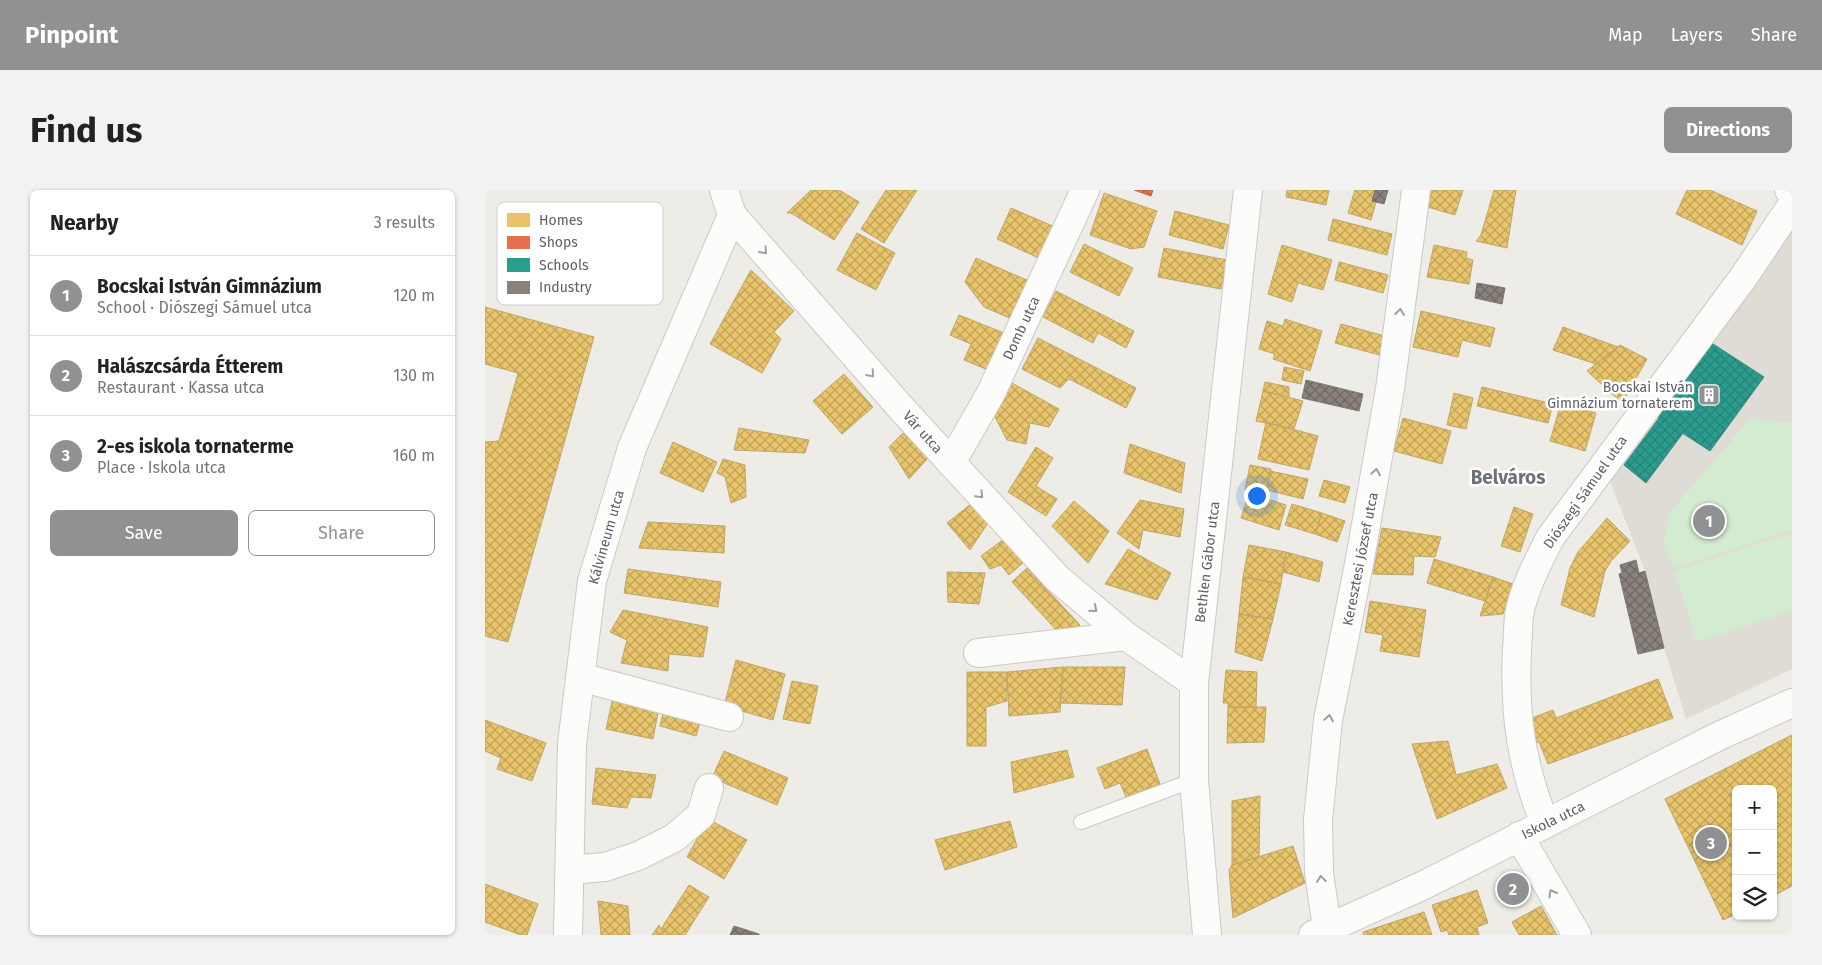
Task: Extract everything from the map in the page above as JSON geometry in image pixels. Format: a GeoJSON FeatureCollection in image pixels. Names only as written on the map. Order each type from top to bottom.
{"type":"FeatureCollection","features":[{"type":"Feature","properties":{"kind":"street","name":"Domb utca"},"geometry":{"type":"LineString","coordinates":[[951,462],[991,393],[1085,190]]}},
{"type":"Feature","properties":{"kind":"street","name":"Bethlen Gábor utca"},"geometry":{"type":"LineString","coordinates":[[1207,935],[1194,780],[1194,683],[1248,190]]}},
{"type":"Feature","properties":{"kind":"street","name":"Keresztesi József utca"},"geometry":{"type":"LineString","coordinates":[[1337,929],[1319,873],[1318,820],[1328,720],[1359,564],[1390,389],[1416,190]]}},
{"type":"Feature","properties":{"kind":"street","name":"Vár utca"},"geometry":{"type":"LineString","coordinates":[[728,203],[951,462],[1057,578],[1127,636],[1194,683]]}},
{"type":"Feature","properties":{"kind":"street","name":"Kálvineum utca"},"geometry":{"type":"LineString","coordinates":[[568,935],[572,744],[592,581],[632,448],[728,203]]}},
{"type":"Feature","properties":{"kind":"street","name":"Diószegi Sámuel utca"},"geometry":{"type":"LineString","coordinates":[[1545,824],[1532,791],[1520,744],[1516,676],[1519,615],[1533,571],[1550,538],[1745,275],[1792,205]]}},
{"type":"Feature","properties":{"kind":"street"},"geometry":{"type":"LineString","coordinates":[[978,653],[1127,636]]}},
{"type":"Feature","properties":{"kind":"street"},"geometry":{"type":"LineString","coordinates":[[580,677],[729,717]]}},
{"type":"Feature","properties":{"kind":"street","name":"Iskola utca"},"geometry":{"type":"LineString","coordinates":[[1337,929],[1721,735],[1792,703]]}},
{"type":"Feature","properties":{"kind":"street"},"geometry":{"type":"LineString","coordinates":[[569,870],[605,867],[639,856],[674,838],[701,815],[709,788]]}},
{"type":"Feature","properties":{"kind":"street"},"geometry":{"type":"LineString","coordinates":[[1519,836],[1577,935]]}},
{"type":"Feature","properties":{"kind":"lane"},"geometry":{"type":"LineString","coordinates":[[1081,822],[1194,780]]}},
{"type":"Feature","properties":{"kind":"shaded area"},"geometry":{"type":"Polygon","coordinates":[[[1792,228],[1792,669],[1686,719],[1664,648],[1645,571],[1606,471],[1792,228]]]}},
{"type":"Feature","properties":{"kind":"green space"},"geometry":{"type":"Polygon","coordinates":[[[1751,418],[1792,423],[1792,530],[1673,568],[1664,545],[1669,513],[1751,418]]]}},
{"type":"Feature","properties":{"kind":"green space"},"geometry":{"type":"Polygon","coordinates":[[[1792,533],[1792,611],[1697,642],[1674,571],[1792,533]]]}},
{"type":"Feature","properties":{"kind":"building: Homes"},"geometry":{"type":"Polygon","coordinates":[[[811,190],[839,190],[859,202],[834,240],[791,213],[787,213],[811,190]]]}},
{"type":"Feature","properties":{"kind":"building: Homes"},"geometry":{"type":"Polygon","coordinates":[[[886,190],[917,190],[884,243],[861,229],[886,190]]]}},
{"type":"Feature","properties":{"kind":"building: Homes"},"geometry":{"type":"Polygon","coordinates":[[[1287,190],[1329,190],[1326,205],[1286,197],[1287,190]]]}},
{"type":"Feature","properties":{"kind":"building: Homes"},"geometry":{"type":"Polygon","coordinates":[[[1355,190],[1375,190],[1372,201],[1376,202],[1371,220],[1348,213],[1355,190]]]}},
{"type":"Feature","properties":{"kind":"building: Homes"},"geometry":{"type":"Polygon","coordinates":[[[1429,190],[1463,190],[1455,215],[1424,206],[1429,190]]]}},
{"type":"Feature","properties":{"kind":"building: Homes"},"geometry":{"type":"Polygon","coordinates":[[[1494,190],[1516,190],[1507,248],[1476,241],[1481,235],[1494,190]]]}},
{"type":"Feature","properties":{"kind":"building: Homes"},"geometry":{"type":"Polygon","coordinates":[[[1687,190],[1710,190],[1757,211],[1742,245],[1676,214],[1687,190]]]}},
{"type":"Feature","properties":{"kind":"building: Homes"},"geometry":{"type":"Polygon","coordinates":[[[1104,193],[1157,211],[1144,247],[1131,249],[1090,235],[1104,193]]]}},
{"type":"Feature","properties":{"kind":"building: Homes"},"geometry":{"type":"Polygon","coordinates":[[[1011,208],[1055,227],[1041,259],[997,239],[1011,208]]]}},
{"type":"Feature","properties":{"kind":"building: Homes"},"geometry":{"type":"Polygon","coordinates":[[[1175,211],[1229,225],[1223,249],[1169,235],[1175,211]]]}},
{"type":"Feature","properties":{"kind":"building: Homes"},"geometry":{"type":"Polygon","coordinates":[[[1333,219],[1392,234],[1387,255],[1328,240],[1333,219]]]}},
{"type":"Feature","properties":{"kind":"building: Homes"},"geometry":{"type":"Polygon","coordinates":[[[857,233],[895,253],[876,290],[837,270],[857,233]]]}},
{"type":"Feature","properties":{"kind":"building: Homes"},"geometry":{"type":"Polygon","coordinates":[[[1084,244],[1133,268],[1119,296],[1070,272],[1084,244]]]}},
{"type":"Feature","properties":{"kind":"building: Homes"},"geometry":{"type":"Polygon","coordinates":[[[1282,245],[1332,260],[1323,290],[1298,283],[1292,302],[1268,294],[1282,245]]]}},
{"type":"Feature","properties":{"kind":"building: Homes"},"geometry":{"type":"Polygon","coordinates":[[[1434,245],[1467,252],[1466,258],[1473,260],[1469,284],[1427,277],[1434,245]]]}},
{"type":"Feature","properties":{"kind":"building: Homes"},"geometry":{"type":"Polygon","coordinates":[[[1164,248],[1227,260],[1221,289],[1158,277],[1164,248]]]}},
{"type":"Feature","properties":{"kind":"building: Homes"},"geometry":{"type":"Polygon","coordinates":[[[976,258],[1029,281],[1012,319],[984,307],[965,282],[976,258]]]}},
{"type":"Feature","properties":{"kind":"building: Homes"},"geometry":{"type":"Polygon","coordinates":[[[1339,262],[1388,275],[1383,293],[1335,280],[1339,262]]]}},
{"type":"Feature","properties":{"kind":"building: Homes"},"geometry":{"type":"Polygon","coordinates":[[[751,270],[794,311],[774,332],[781,339],[762,373],[710,344],[751,270]]]}},
{"type":"Feature","properties":{"kind":"building: Homes"},"geometry":{"type":"Polygon","coordinates":[[[1056,291],[1134,331],[1126,348],[1098,333],[1093,343],[1043,317],[1056,291]]]}},
{"type":"Feature","properties":{"kind":"building: Homes"},"geometry":{"type":"Polygon","coordinates":[[[485,307],[594,337],[508,642],[485,636],[485,442],[499,441],[518,373],[485,364],[485,307]]]}},
{"type":"Feature","properties":{"kind":"building: Homes"},"geometry":{"type":"Polygon","coordinates":[[[1421,311],[1495,328],[1490,347],[1462,340],[1458,357],[1413,347],[1421,311]]]}},
{"type":"Feature","properties":{"kind":"building: Homes"},"geometry":{"type":"Polygon","coordinates":[[[959,315],[1009,335],[993,372],[964,360],[971,344],[950,335],[959,315]]]}},
{"type":"Feature","properties":{"kind":"building: Homes"},"geometry":{"type":"Polygon","coordinates":[[[1285,319],[1322,331],[1310,371],[1273,359],[1275,354],[1259,349],[1267,321],[1283,326],[1285,319]]]}},
{"type":"Feature","properties":{"kind":"building: Homes"},"geometry":{"type":"Polygon","coordinates":[[[1341,324],[1392,338],[1387,357],[1335,343],[1341,324]]]}},
{"type":"Feature","properties":{"kind":"building: Homes"},"geometry":{"type":"Polygon","coordinates":[[[1563,327],[1618,347],[1596,364],[1553,350],[1563,327]]]}},
{"type":"Feature","properties":{"kind":"building: Homes"},"geometry":{"type":"Polygon","coordinates":[[[1038,338],[1136,388],[1126,408],[1069,379],[1060,388],[1022,369],[1038,338]]]}},
{"type":"Feature","properties":{"kind":"building: Homes"},"geometry":{"type":"Polygon","coordinates":[[[1620,345],[1647,359],[1622,403],[1587,371],[1620,345]]]}},
{"type":"Feature","properties":{"kind":"building: Homes"},"geometry":{"type":"Polygon","coordinates":[[[1284,367],[1304,371],[1301,384],[1282,380],[1284,367]]]}},
{"type":"Feature","properties":{"kind":"building: Homes"},"geometry":{"type":"Polygon","coordinates":[[[844,374],[873,407],[842,434],[813,401],[844,374]]]}},
{"type":"Feature","properties":{"kind":"building: Homes"},"geometry":{"type":"Polygon","coordinates":[[[1265,382],[1289,387],[1289,397],[1263,391],[1265,382]]]}},
{"type":"Feature","properties":{"kind":"building: Homes"},"geometry":{"type":"Polygon","coordinates":[[[1012,383],[1059,409],[1049,427],[1030,423],[1026,444],[1007,440],[994,415],[1012,383]]]}},
{"type":"Feature","properties":{"kind":"building: Homes"},"geometry":{"type":"Polygon","coordinates":[[[1482,387],[1553,404],[1548,423],[1477,406],[1482,387]]]}},
{"type":"Feature","properties":{"kind":"building: Homes"},"geometry":{"type":"Polygon","coordinates":[[[1263,391],[1303,401],[1294,429],[1256,421],[1263,391]]]}},
{"type":"Feature","properties":{"kind":"building: Homes"},"geometry":{"type":"Polygon","coordinates":[[[1454,393],[1473,398],[1466,429],[1447,425],[1454,393]]]}},
{"type":"Feature","properties":{"kind":"building: Homes"},"geometry":{"type":"Polygon","coordinates":[[[1561,403],[1596,413],[1585,451],[1550,441],[1561,403]]]}},
{"type":"Feature","properties":{"kind":"building: Homes"},"geometry":{"type":"Polygon","coordinates":[[[1403,418],[1451,431],[1442,464],[1394,451],[1403,418]]]}},
{"type":"Feature","properties":{"kind":"building: Homes"},"geometry":{"type":"Polygon","coordinates":[[[1266,422],[1318,436],[1309,470],[1258,459],[1266,422]]]}},
{"type":"Feature","properties":{"kind":"building: Homes"},"geometry":{"type":"Polygon","coordinates":[[[739,428],[809,440],[805,453],[734,450],[739,428]]]}},
{"type":"Feature","properties":{"kind":"building: Homes"},"geometry":{"type":"Polygon","coordinates":[[[903,433],[929,457],[909,479],[889,447],[903,433]]]}},
{"type":"Feature","properties":{"kind":"building: Homes"},"geometry":{"type":"Polygon","coordinates":[[[673,442],[717,462],[703,492],[660,473],[673,442]]]}},
{"type":"Feature","properties":{"kind":"building: Homes"},"geometry":{"type":"Polygon","coordinates":[[[1130,444],[1185,463],[1181,493],[1124,473],[1130,444]]]}},
{"type":"Feature","properties":{"kind":"building: Homes"},"geometry":{"type":"Polygon","coordinates":[[[1036,447],[1053,458],[1036,486],[1057,499],[1046,516],[1008,492],[1036,447]]]}},
{"type":"Feature","properties":{"kind":"building: Homes"},"geometry":{"type":"Polygon","coordinates":[[[723,459],[745,465],[746,497],[731,503],[725,477],[717,473],[723,459]]]}},
{"type":"Feature","properties":{"kind":"building: Homes"},"geometry":{"type":"Polygon","coordinates":[[[1250,465],[1271,469],[1266,494],[1245,490],[1250,465]]]}},
{"type":"Feature","properties":{"kind":"building: Homes"},"geometry":{"type":"Polygon","coordinates":[[[1270,471],[1308,479],[1303,499],[1267,490],[1270,471]]]}},
{"type":"Feature","properties":{"kind":"building: Homes"},"geometry":{"type":"Polygon","coordinates":[[[1324,480],[1350,487],[1345,503],[1319,496],[1324,480]]]}},
{"type":"Feature","properties":{"kind":"building: Homes"},"geometry":{"type":"Polygon","coordinates":[[[1249,493],[1286,505],[1279,530],[1241,518],[1249,493]]]}},
{"type":"Feature","properties":{"kind":"building: Homes"},"geometry":{"type":"Polygon","coordinates":[[[1140,500],[1184,509],[1180,537],[1143,530],[1139,549],[1117,533],[1140,500]]]}},
{"type":"Feature","properties":{"kind":"building: Homes"},"geometry":{"type":"Polygon","coordinates":[[[1074,501],[1109,531],[1088,563],[1052,526],[1074,501]]]}},
{"type":"Feature","properties":{"kind":"building: Homes"},"geometry":{"type":"Polygon","coordinates":[[[971,504],[988,523],[970,550],[947,523],[971,504]]]}},
{"type":"Feature","properties":{"kind":"building: Homes"},"geometry":{"type":"Polygon","coordinates":[[[1292,504],[1322,513],[1315,534],[1285,525],[1292,504]]]}},
{"type":"Feature","properties":{"kind":"building: Homes"},"geometry":{"type":"Polygon","coordinates":[[[1514,507],[1533,514],[1520,552],[1501,546],[1514,507]]]}},
{"type":"Feature","properties":{"kind":"building: Homes"},"geometry":{"type":"Polygon","coordinates":[[[1322,513],[1345,521],[1337,542],[1315,534],[1322,513]]]}},
{"type":"Feature","properties":{"kind":"building: Homes"},"geometry":{"type":"Polygon","coordinates":[[[1607,518],[1630,541],[1611,561],[1605,571],[1594,617],[1561,605],[1570,568],[1578,552],[1607,518]]]}},
{"type":"Feature","properties":{"kind":"building: Homes"},"geometry":{"type":"Polygon","coordinates":[[[648,522],[725,526],[724,553],[639,548],[648,522]]]}},
{"type":"Feature","properties":{"kind":"building: Homes"},"geometry":{"type":"Polygon","coordinates":[[[1382,528],[1441,537],[1435,557],[1414,556],[1413,575],[1373,574],[1382,528]]]}},
{"type":"Feature","properties":{"kind":"building: Homes"},"geometry":{"type":"Polygon","coordinates":[[[1004,539],[1025,561],[1009,575],[1001,565],[990,569],[981,556],[1004,539]]]}},
{"type":"Feature","properties":{"kind":"building: Homes"},"geometry":{"type":"Polygon","coordinates":[[[1249,545],[1286,552],[1281,584],[1243,577],[1249,545]]]}},
{"type":"Feature","properties":{"kind":"building: Homes"},"geometry":{"type":"Polygon","coordinates":[[[1128,549],[1171,573],[1157,600],[1105,584],[1128,549]]]}},
{"type":"Feature","properties":{"kind":"building: Homes"},"geometry":{"type":"Polygon","coordinates":[[[1286,552],[1323,562],[1319,582],[1283,572],[1286,552]]]}},
{"type":"Feature","properties":{"kind":"building: Homes"},"geometry":{"type":"Polygon","coordinates":[[[1434,559],[1493,577],[1485,601],[1427,583],[1434,559]]]}},
{"type":"Feature","properties":{"kind":"building: Homes"},"geometry":{"type":"Polygon","coordinates":[[[1027,568],[1080,625],[1059,633],[1012,582],[1027,568]]]}},
{"type":"Feature","properties":{"kind":"building: Homes"},"geometry":{"type":"Polygon","coordinates":[[[628,569],[721,582],[718,607],[624,593],[628,569]]]}},
{"type":"Feature","properties":{"kind":"building: Homes"},"geometry":{"type":"Polygon","coordinates":[[[947,572],[985,573],[979,604],[948,602],[947,572]]]}},
{"type":"Feature","properties":{"kind":"building: Homes"},"geometry":{"type":"Polygon","coordinates":[[[1243,577],[1281,584],[1273,619],[1239,614],[1243,577]]]}},
{"type":"Feature","properties":{"kind":"building: Homes"},"geometry":{"type":"Polygon","coordinates":[[[1493,577],[1513,584],[1503,614],[1480,616],[1493,577]]]}},
{"type":"Feature","properties":{"kind":"building: Homes"},"geometry":{"type":"Polygon","coordinates":[[[1370,601],[1426,610],[1419,657],[1380,651],[1383,635],[1365,632],[1370,601]]]}},
{"type":"Feature","properties":{"kind":"building: Homes"},"geometry":{"type":"Polygon","coordinates":[[[623,610],[708,627],[703,657],[669,654],[668,671],[621,663],[627,640],[610,632],[623,610]]]}},
{"type":"Feature","properties":{"kind":"building: Homes"},"geometry":{"type":"Polygon","coordinates":[[[1239,614],[1273,619],[1262,661],[1235,652],[1239,614]]]}},
{"type":"Feature","properties":{"kind":"building: Homes"},"geometry":{"type":"Polygon","coordinates":[[[736,660],[785,674],[773,720],[724,706],[736,660]]]}},
{"type":"Feature","properties":{"kind":"building: Homes"},"geometry":{"type":"Polygon","coordinates":[[[1063,667],[1125,667],[1122,705],[1060,703],[1063,667]]]}},
{"type":"Feature","properties":{"kind":"building: Homes"},"geometry":{"type":"Polygon","coordinates":[[[1063,667],[1060,712],[1009,716],[1007,672],[1063,667]]]}},
{"type":"Feature","properties":{"kind":"building: Homes"},"geometry":{"type":"Polygon","coordinates":[[[1226,670],[1257,672],[1256,707],[1228,707],[1228,703],[1223,703],[1226,670]]]}},
{"type":"Feature","properties":{"kind":"building: Homes"},"geometry":{"type":"Polygon","coordinates":[[[967,672],[1007,672],[1007,701],[986,707],[986,746],[967,746],[967,672]]]}},
{"type":"Feature","properties":{"kind":"building: Homes"},"geometry":{"type":"Polygon","coordinates":[[[1658,679],[1673,718],[1548,764],[1539,742],[1530,745],[1521,722],[1553,710],[1556,718],[1658,679]]]}},
{"type":"Feature","properties":{"kind":"building: Homes"},"geometry":{"type":"Polygon","coordinates":[[[792,681],[818,686],[810,724],[783,719],[792,681]]]}},
{"type":"Feature","properties":{"kind":"building: Homes"},"geometry":{"type":"Polygon","coordinates":[[[613,697],[659,707],[653,739],[606,729],[613,697]]]}},
{"type":"Feature","properties":{"kind":"building: Homes"},"geometry":{"type":"Polygon","coordinates":[[[1228,707],[1266,707],[1264,742],[1227,743],[1228,707]]]}},
{"type":"Feature","properties":{"kind":"building: Homes"},"geometry":{"type":"Polygon","coordinates":[[[664,709],[701,719],[696,736],[660,726],[664,709]]]}},
{"type":"Feature","properties":{"kind":"building: Homes"},"geometry":{"type":"Polygon","coordinates":[[[485,720],[546,743],[532,781],[497,769],[501,758],[485,751],[485,720]]]}},
{"type":"Feature","properties":{"kind":"building: Homes"},"geometry":{"type":"Polygon","coordinates":[[[1792,735],[1792,886],[1777,894],[1777,785],[1732,785],[1732,916],[1723,920],[1665,799],[1792,735]]]}},
{"type":"Feature","properties":{"kind":"building: Homes"},"geometry":{"type":"Polygon","coordinates":[[[1448,741],[1456,775],[1497,764],[1507,788],[1437,819],[1412,744],[1448,741]]]}},
{"type":"Feature","properties":{"kind":"building: Homes"},"geometry":{"type":"Polygon","coordinates":[[[1147,749],[1160,784],[1126,797],[1120,783],[1105,789],[1097,768],[1147,749]]]}},
{"type":"Feature","properties":{"kind":"building: Homes"},"geometry":{"type":"Polygon","coordinates":[[[1067,750],[1074,777],[1014,793],[1011,762],[1067,750]]]}},
{"type":"Feature","properties":{"kind":"building: Homes"},"geometry":{"type":"Polygon","coordinates":[[[724,751],[788,778],[777,805],[712,778],[724,751]]]}},
{"type":"Feature","properties":{"kind":"building: Homes"},"geometry":{"type":"Polygon","coordinates":[[[596,768],[656,775],[651,798],[631,797],[627,808],[592,804],[596,768]]]}},
{"type":"Feature","properties":{"kind":"building: Homes"},"geometry":{"type":"Polygon","coordinates":[[[1260,796],[1259,857],[1232,865],[1232,801],[1260,796]]]}},
{"type":"Feature","properties":{"kind":"building: Homes"},"geometry":{"type":"Polygon","coordinates":[[[708,819],[747,840],[724,879],[687,857],[708,819]]]}},
{"type":"Feature","properties":{"kind":"building: Homes"},"geometry":{"type":"Polygon","coordinates":[[[1010,821],[1017,847],[945,870],[935,840],[1010,821]]]}},
{"type":"Feature","properties":{"kind":"building: Homes"},"geometry":{"type":"Polygon","coordinates":[[[1293,846],[1305,883],[1233,918],[1229,870],[1232,865],[1293,846]]]}},
{"type":"Feature","properties":{"kind":"building: Homes"},"geometry":{"type":"Polygon","coordinates":[[[485,884],[538,904],[527,935],[521,935],[485,922],[485,884]]]}},
{"type":"Feature","properties":{"kind":"building: Homes"},"geometry":{"type":"Polygon","coordinates":[[[689,885],[709,897],[685,935],[671,935],[661,929],[689,885]]]}},
{"type":"Feature","properties":{"kind":"building: Homes"},"geometry":{"type":"Polygon","coordinates":[[[1477,890],[1488,923],[1477,927],[1479,935],[1449,935],[1447,930],[1441,932],[1432,905],[1477,890]]]}},
{"type":"Feature","properties":{"kind":"building: Homes"},"geometry":{"type":"Polygon","coordinates":[[[598,901],[628,906],[630,935],[601,935],[598,901]]]}},
{"type":"Feature","properties":{"kind":"building: Homes"},"geometry":{"type":"Polygon","coordinates":[[[1541,906],[1557,935],[1519,935],[1512,922],[1541,906]]]}},
{"type":"Feature","properties":{"kind":"building: Homes"},"geometry":{"type":"Polygon","coordinates":[[[1424,912],[1432,935],[1364,935],[1363,932],[1424,912]]]}},
{"type":"Feature","properties":{"kind":"building: Homes"},"geometry":{"type":"Polygon","coordinates":[[[659,925],[661,929],[671,935],[652,935],[659,925]]]}},
{"type":"Feature","properties":{"kind":"building: Shops"},"geometry":{"type":"Polygon","coordinates":[[[1134,190],[1153,190],[1151,196],[1134,190]]]}},
{"type":"Feature","properties":{"kind":"building: Schools","name":"Bocskai István Gimnázium tornaterem"},"geometry":{"type":"Polygon","coordinates":[[[1707,340],[1764,377],[1710,451],[1653,414],[1707,340]]]}},
{"type":"Feature","properties":{"kind":"building: Schools"},"geometry":{"type":"Polygon","coordinates":[[[1659,418],[1683,433],[1646,483],[1624,465],[1659,418]]]}},
{"type":"Feature","properties":{"kind":"building: Industry"},"geometry":{"type":"Polygon","coordinates":[[[1375,190],[1388,190],[1384,204],[1372,201],[1375,190]]]}},
{"type":"Feature","properties":{"kind":"building: Industry"},"geometry":{"type":"Polygon","coordinates":[[[1477,283],[1505,288],[1502,304],[1475,298],[1477,283]]]}},
{"type":"Feature","properties":{"kind":"building: Industry"},"geometry":{"type":"Polygon","coordinates":[[[1306,380],[1363,394],[1359,411],[1302,398],[1306,380]]]}},
{"type":"Feature","properties":{"kind":"building: Industry"},"geometry":{"type":"Polygon","coordinates":[[[1636,560],[1639,573],[1645,571],[1664,648],[1638,654],[1619,574],[1622,573],[1620,565],[1636,560]]]}},
{"type":"Feature","properties":{"kind":"building: Industry"},"geometry":{"type":"Polygon","coordinates":[[[734,926],[759,934],[759,935],[730,935],[734,926]]]}},
{"type":"Feature","properties":{"kind":"place","name":"Bocskai István Gimnázium tornaterem"},"geometry":{"type":"Point","coordinates":[1709,395]}},
{"type":"Feature","properties":{"kind":"place","name":"Bocskai István Gimnázium"},"geometry":{"type":"Point","coordinates":[1709,521]}},
{"type":"Feature","properties":{"kind":"place","name":"2-es iskola tornaterme"},"geometry":{"type":"Point","coordinates":[1711,843]}},
{"type":"Feature","properties":{"kind":"place","name":"Halászcsárda Étterem"},"geometry":{"type":"Point","coordinates":[1513,889]}},
{"type":"Feature","properties":{"kind":"district","name":"Belváros"},"geometry":{"type":"Point","coordinates":[1508,477]}}]}
